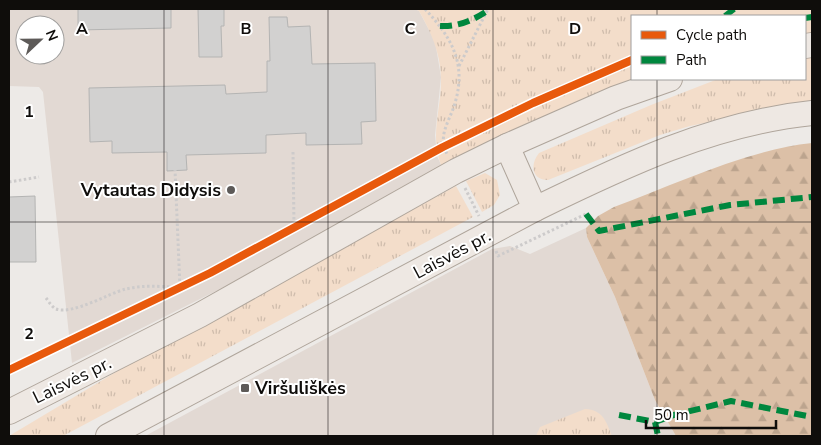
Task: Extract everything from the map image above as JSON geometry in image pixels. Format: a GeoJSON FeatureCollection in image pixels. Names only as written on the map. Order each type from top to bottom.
{"type":"FeatureCollection","features":[{"type":"Feature","properties":{"kind":"main road","name":"Laisvės pr."},"geometry":{"type":"LineString","coordinates":[[9,412],[200,315],[456,171],[507,146],[616,98],[667,80]]}},
{"type":"Feature","properties":{"kind":"main road","name":"Laisvės pr."},"geometry":{"type":"LineString","coordinates":[[108,436],[535,209],[610,174],[689,141],[738,126],[786,116],[812,113]]}},
{"type":"Feature","properties":{"kind":"main road"},"geometry":{"type":"LineString","coordinates":[[507,146],[535,209]]}},
{"type":"Feature","properties":{"kind":"path"},"geometry":{"type":"LineString","coordinates":[[425,9],[448,35],[459,66]]}},
{"type":"Feature","properties":{"kind":"path"},"geometry":{"type":"LineString","coordinates":[[443,147],[443,133],[455,102],[459,66],[488,9]]}},
{"type":"Feature","properties":{"kind":"path"},"geometry":{"type":"LineString","coordinates":[[293,152],[294,226]]}},
{"type":"Feature","properties":{"kind":"path"},"geometry":{"type":"LineString","coordinates":[[46,298],[54,308],[62,310],[84,305],[126,289],[162,286],[180,288],[175,170]]}},
{"type":"Feature","properties":{"kind":"path"},"geometry":{"type":"LineString","coordinates":[[9,182],[39,177]]}},
{"type":"Feature","properties":{"kind":"shaded area"},"geometry":{"type":"Polygon","coordinates":[[[9,9],[415,9],[419,11],[435,41],[441,77],[435,135],[437,156],[443,169],[244,277],[72,363],[43,92],[39,87],[9,86],[9,9]]]}},
{"type":"Feature","properties":{"kind":"shaded area"},"geometry":{"type":"Polygon","coordinates":[[[586,228],[587,237],[615,297],[655,400],[676,436],[145,436],[492,249],[510,246],[530,254],[586,228]]]}},
{"type":"Feature","properties":{"kind":"green space"},"geometry":{"type":"Polygon","coordinates":[[[415,9],[812,9],[812,34],[806,36],[806,15],[631,15],[631,80],[637,80],[443,169],[436,146],[441,89],[439,59],[434,43],[419,11],[415,9]]]}},
{"type":"Feature","properties":{"kind":"green space"},"geometry":{"type":"Polygon","coordinates":[[[812,57],[812,101],[690,126],[660,135],[548,180],[542,179],[535,174],[533,166],[539,153],[651,105],[715,80],[806,80],[806,58],[812,57]]]}},
{"type":"Feature","properties":{"kind":"green space"},"geometry":{"type":"Polygon","coordinates":[[[812,143],[812,436],[676,436],[655,400],[615,297],[587,237],[586,228],[598,216],[614,207],[712,169],[762,153],[812,143]]]}},
{"type":"Feature","properties":{"kind":"green space"},"geometry":{"type":"Polygon","coordinates":[[[485,173],[497,180],[500,195],[494,205],[482,212],[466,181],[485,173]]]}},
{"type":"Feature","properties":{"kind":"green space"},"geometry":{"type":"Polygon","coordinates":[[[456,186],[473,217],[63,436],[9,436],[141,357],[456,186]]]}},
{"type":"Feature","properties":{"kind":"green space"},"geometry":{"type":"Polygon","coordinates":[[[585,409],[596,412],[603,417],[612,436],[536,436],[540,427],[585,409]]]}},
{"type":"Feature","properties":{"kind":"building"},"geometry":{"type":"Polygon","coordinates":[[[78,9],[171,9],[171,28],[78,30],[78,9]]]}},
{"type":"Feature","properties":{"kind":"building"},"geometry":{"type":"Polygon","coordinates":[[[198,9],[224,9],[224,26],[221,26],[222,57],[199,57],[198,9]]]}},
{"type":"Feature","properties":{"kind":"building"},"geometry":{"type":"Polygon","coordinates":[[[269,17],[287,17],[288,27],[310,26],[312,64],[375,63],[376,121],[361,122],[362,144],[306,145],[306,133],[266,135],[266,153],[186,155],[187,170],[167,171],[167,152],[112,153],[112,141],[90,142],[89,88],[225,85],[226,94],[267,92],[267,61],[270,61],[269,17]]]}},
{"type":"Feature","properties":{"kind":"building"},"geometry":{"type":"Polygon","coordinates":[[[35,196],[36,262],[9,262],[9,197],[35,196]]]}},
{"type":"Feature","properties":{"kind":"marked path"},"geometry":{"type":"LineString","coordinates":[[726,15],[734,9]]}},
{"type":"Feature","properties":{"kind":"marked path"},"geometry":{"type":"LineString","coordinates":[[440,26],[464,23],[487,11]]}},
{"type":"Feature","properties":{"kind":"marked path"},"geometry":{"type":"LineString","coordinates":[[806,18],[812,17]]}},
{"type":"Feature","properties":{"kind":"marked path"},"geometry":{"type":"LineString","coordinates":[[586,214],[599,231],[730,205],[812,197]]}},
{"type":"Feature","properties":{"kind":"marked path"},"geometry":{"type":"LineString","coordinates":[[619,415],[655,422],[674,415],[731,401],[812,417]]}},
{"type":"Feature","properties":{"kind":"marked path"},"geometry":{"type":"LineString","coordinates":[[655,422],[658,436]]}},
{"type":"Feature","properties":{"kind":"cycle path"},"geometry":{"type":"LineString","coordinates":[[9,370],[210,273],[443,147],[533,103],[631,60]]}},
{"type":"Feature","properties":{"kind":"place","name":"Vytautas Didysis"},"geometry":{"type":"Point","coordinates":[231,190]}},
{"type":"Feature","properties":{"kind":"place","name":"Viršuliškės"},"geometry":{"type":"Point","coordinates":[245,388]}}]}
